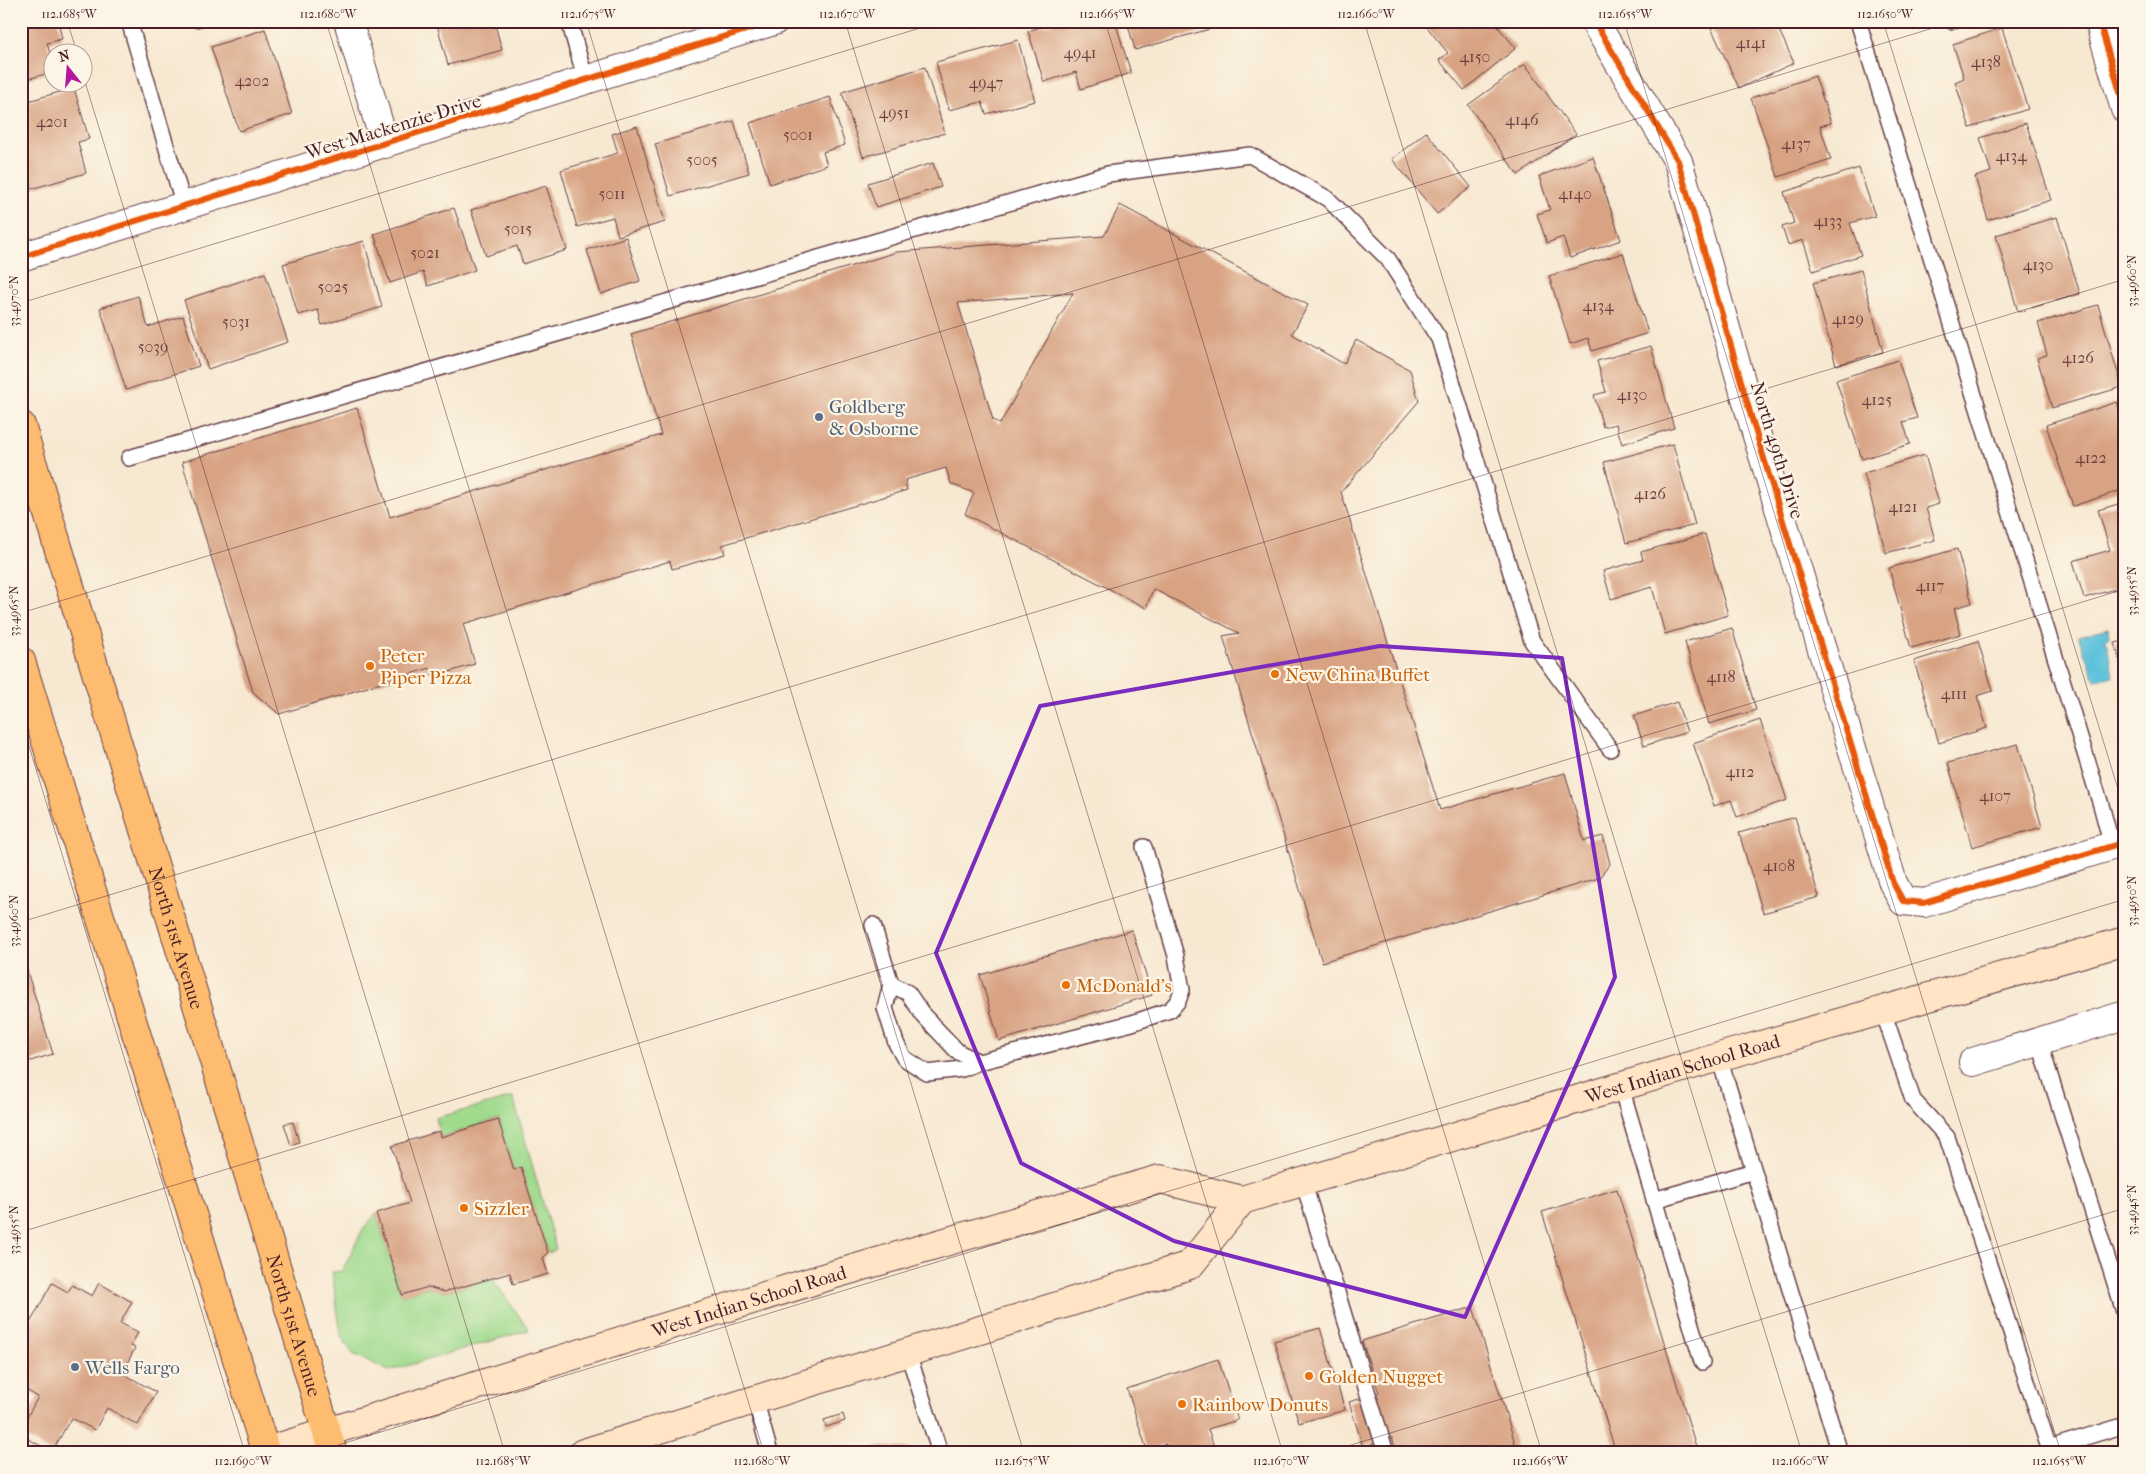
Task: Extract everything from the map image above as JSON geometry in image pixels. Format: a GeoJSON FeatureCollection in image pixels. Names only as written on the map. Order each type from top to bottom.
{"type":"FeatureCollection","features":[{"type":"Feature","properties":{"kind":"main road","name":"North 51st Avenue"},"geometry":{"type":"LineString","coordinates":[[21,425],[329,1442]]}},
{"type":"Feature","properties":{"kind":"main road"},"geometry":{"type":"LineString","coordinates":[[21,660],[264,1452]]}},
{"type":"Feature","properties":{"kind":"main road","name":"West Indian School Road"},"geometry":{"type":"LineString","coordinates":[[264,1452],[329,1442],[830,1276],[1160,1179],[1242,1200],[1719,1057],[1883,1012],[2125,941]]}},
{"type":"Feature","properties":{"kind":"main road"},"geometry":{"type":"LineString","coordinates":[[591,1452],[755,1399],[1190,1265],[1242,1200]]}},
{"type":"Feature","properties":{"kind":"street"},"geometry":{"type":"LineString","coordinates":[[348,21],[385,144]]}},
{"type":"Feature","properties":{"kind":"street","name":"West Mackenzie Drive"},"geometry":{"type":"LineString","coordinates":[[21,257],[774,21]]}},
{"type":"Feature","properties":{"kind":"street","name":"North 49th Drive"},"geometry":{"type":"LineString","coordinates":[[1594,21],[1678,161],[1752,416],[1893,883],[1903,901],[1924,903],[2118,844]]}},
{"type":"Feature","properties":{"kind":"street"},"geometry":{"type":"LineString","coordinates":[[2099,21],[2125,109]]}},
{"type":"Feature","properties":{"kind":"street"},"geometry":{"type":"LineString","coordinates":[[1973,1062],[2125,1015]]}},
{"type":"Feature","properties":{"kind":"lane"},"geometry":{"type":"LineString","coordinates":[[129,21],[184,206]]}},
{"type":"Feature","properties":{"kind":"lane"},"geometry":{"type":"LineString","coordinates":[[569,21],[586,81]]}},
{"type":"Feature","properties":{"kind":"lane"},"geometry":{"type":"LineString","coordinates":[[1858,21],[2101,805],[2118,844]]}},
{"type":"Feature","properties":{"kind":"lane"},"geometry":{"type":"LineString","coordinates":[[129,458],[1108,174],[1250,155],[1328,199],[1388,259],[1439,339],[1532,641],[1610,749]]}},
{"type":"Feature","properties":{"kind":"lane"},"geometry":{"type":"LineString","coordinates":[[872,925],[890,984],[885,1008],[896,1043],[904,1058],[927,1073],[962,1070],[979,1062],[1132,1023],[1170,1010],[1178,1001],[1182,990],[1176,956],[1144,847]]}},
{"type":"Feature","properties":{"kind":"lane"},"geometry":{"type":"LineString","coordinates":[[890,984],[908,993],[923,1015],[958,1052],[979,1062]]}},
{"type":"Feature","properties":{"kind":"lane"},"geometry":{"type":"LineString","coordinates":[[1883,1012],[1914,1100],[1947,1137],[2049,1448],[2125,1426]]}},
{"type":"Feature","properties":{"kind":"lane"},"geometry":{"type":"LineString","coordinates":[[2039,1041],[2125,1315]]}},
{"type":"Feature","properties":{"kind":"lane"},"geometry":{"type":"LineString","coordinates":[[1719,1057],[1840,1453]]}},
{"type":"Feature","properties":{"kind":"lane"},"geometry":{"type":"LineString","coordinates":[[1621,1087],[1702,1362]]}},
{"type":"Feature","properties":{"kind":"lane"},"geometry":{"type":"LineString","coordinates":[[1654,1200],[1754,1171]]}},
{"type":"Feature","properties":{"kind":"lane"},"geometry":{"type":"LineString","coordinates":[[1303,1181],[1386,1453]]}},
{"type":"Feature","properties":{"kind":"lane"},"geometry":{"type":"LineString","coordinates":[[908,1353],[940,1453]]}},
{"type":"Feature","properties":{"kind":"lane"},"geometry":{"type":"LineString","coordinates":[[755,1399],[770,1453]]}},
{"type":"Feature","properties":{"kind":"highlighted area"},"geometry":{"type":"Polygon","coordinates":[[[1380,646],[1562,658],[1615,977],[1465,1317],[1174,1241],[1021,1163],[936,953],[1040,706],[1380,646]]]}},
{"type":"Feature","properties":{"kind":"green space"},"geometry":{"type":"Polygon","coordinates":[[[513,1097],[556,1249],[548,1253],[521,1168],[514,1170],[498,1119],[441,1137],[436,1118],[513,1097]]]}},
{"type":"Feature","properties":{"kind":"green space"},"geometry":{"type":"Polygon","coordinates":[[[376,1213],[402,1295],[428,1287],[444,1292],[492,1278],[529,1330],[389,1371],[353,1354],[341,1336],[332,1272],[342,1271],[362,1231],[376,1213]]]}},
{"type":"Feature","properties":{"kind":"water"},"geometry":{"type":"Polygon","coordinates":[[[2108,628],[2110,636],[2106,639],[2113,676],[2095,680],[2078,636],[2108,628]]]}},
{"type":"Feature","properties":{"kind":"building"},"geometry":{"type":"Polygon","coordinates":[[[21,21],[58,21],[62,39],[42,42],[42,75],[21,81],[21,21]]]}},
{"type":"Feature","properties":{"kind":"building"},"geometry":{"type":"Polygon","coordinates":[[[192,21],[216,21],[216,22],[195,28],[192,21]]]}},
{"type":"Feature","properties":{"kind":"building"},"geometry":{"type":"Polygon","coordinates":[[[436,21],[494,21],[502,50],[448,65],[436,21]]]}},
{"type":"Feature","properties":{"kind":"building"},"geometry":{"type":"Polygon","coordinates":[[[1060,21],[1115,21],[1131,73],[1081,89],[1076,72],[1044,82],[1028,31],[1060,21]]]}},
{"type":"Feature","properties":{"kind":"building"},"geometry":{"type":"Polygon","coordinates":[[[1127,21],[1216,21],[1217,27],[1135,50],[1127,21]]]}},
{"type":"Feature","properties":{"kind":"building"},"geometry":{"type":"Polygon","coordinates":[[[1270,21],[1294,21],[1294,22],[1272,28],[1270,21]]]}},
{"type":"Feature","properties":{"kind":"building"},"geometry":{"type":"Polygon","coordinates":[[[1422,21],[1493,21],[1516,48],[1464,90],[1439,60],[1448,53],[1422,21]]]}},
{"type":"Feature","properties":{"kind":"building"},"geometry":{"type":"Polygon","coordinates":[[[1708,21],[1775,21],[1794,63],[1739,88],[1708,21]]]}},
{"type":"Feature","properties":{"kind":"building"},"geometry":{"type":"Polygon","coordinates":[[[1947,21],[1980,21],[1980,22],[1949,30],[1947,21]]]}},
{"type":"Feature","properties":{"kind":"building"},"geometry":{"type":"Polygon","coordinates":[[[2002,28],[2028,109],[1970,128],[1955,82],[1964,78],[1953,44],[2002,28]]]}},
{"type":"Feature","properties":{"kind":"building"},"geometry":{"type":"Polygon","coordinates":[[[265,29],[292,114],[239,131],[211,47],[265,29]]]}},
{"type":"Feature","properties":{"kind":"building"},"geometry":{"type":"Polygon","coordinates":[[[1018,40],[1035,101],[986,114],[982,102],[949,110],[936,62],[1018,40]]]}},
{"type":"Feature","properties":{"kind":"building"},"geometry":{"type":"Polygon","coordinates":[[[1525,64],[1576,134],[1518,175],[1468,105],[1525,64]]]}},
{"type":"Feature","properties":{"kind":"building"},"geometry":{"type":"Polygon","coordinates":[[[925,67],[945,133],[863,157],[842,92],[925,67]]]}},
{"type":"Feature","properties":{"kind":"building"},"geometry":{"type":"Polygon","coordinates":[[[1815,76],[1831,123],[1820,126],[1831,160],[1778,177],[1751,98],[1815,76]]]}},
{"type":"Feature","properties":{"kind":"building"},"geometry":{"type":"Polygon","coordinates":[[[60,92],[75,92],[89,139],[78,142],[86,173],[31,189],[21,155],[21,103],[60,92]]]}},
{"type":"Feature","properties":{"kind":"building"},"geometry":{"type":"Polygon","coordinates":[[[830,97],[845,145],[823,152],[827,165],[770,184],[750,123],[830,97]]]}},
{"type":"Feature","properties":{"kind":"building"},"geometry":{"type":"Polygon","coordinates":[[[734,121],[749,173],[670,196],[655,144],[734,121]]]}},
{"type":"Feature","properties":{"kind":"building"},"geometry":{"type":"Polygon","coordinates":[[[2026,123],[2051,200],[1988,220],[1975,177],[1991,172],[1980,138],[2026,123]]]}},
{"type":"Feature","properties":{"kind":"building"},"geometry":{"type":"Polygon","coordinates":[[[637,126],[665,222],[618,236],[613,217],[577,227],[561,170],[618,153],[612,134],[637,126]]]}},
{"type":"Feature","properties":{"kind":"building"},"geometry":{"type":"Polygon","coordinates":[[[1426,132],[1471,187],[1437,214],[1392,159],[1426,132]]]}},
{"type":"Feature","properties":{"kind":"building"},"geometry":{"type":"Polygon","coordinates":[[[1593,157],[1621,240],[1570,258],[1563,237],[1547,243],[1537,214],[1550,210],[1539,176],[1593,157]]]}},
{"type":"Feature","properties":{"kind":"building"},"geometry":{"type":"Polygon","coordinates":[[[933,163],[941,187],[876,207],[868,183],[933,163]]]}},
{"type":"Feature","properties":{"kind":"building"},"geometry":{"type":"Polygon","coordinates":[[[1859,168],[1875,216],[1850,223],[1861,255],[1813,271],[1803,240],[1788,245],[1782,227],[1794,223],[1784,192],[1859,168]]]}},
{"type":"Feature","properties":{"kind":"building"},"geometry":{"type":"Polygon","coordinates":[[[546,186],[567,250],[523,264],[517,246],[486,256],[471,210],[546,186]]]}},
{"type":"Feature","properties":{"kind":"building"},"geometry":{"type":"Polygon","coordinates":[[[1120,205],[1308,305],[1292,334],[1344,364],[1356,340],[1410,370],[1419,401],[1341,492],[1440,810],[1565,773],[1584,841],[1603,836],[1610,864],[1599,878],[1322,962],[1223,636],[1239,633],[1153,589],[1146,608],[965,514],[974,493],[951,484],[946,468],[905,480],[907,490],[722,545],[725,554],[672,569],[670,561],[463,624],[475,664],[433,677],[430,668],[279,714],[253,692],[182,462],[357,408],[390,517],[661,435],[631,334],[897,252],[1104,236],[1120,205]],[[1073,293],[958,303],[993,420],[1000,424],[1073,293]]]}},
{"type":"Feature","properties":{"kind":"building"},"geometry":{"type":"Polygon","coordinates":[[[454,208],[475,270],[428,286],[423,272],[390,283],[374,234],[454,208]]]}},
{"type":"Feature","properties":{"kind":"building"},"geometry":{"type":"Polygon","coordinates":[[[2057,217],[2080,294],[2018,312],[1996,235],[2057,217]]]}},
{"type":"Feature","properties":{"kind":"building"},"geometry":{"type":"Polygon","coordinates":[[[626,237],[640,281],[601,294],[587,250],[626,237]]]}},
{"type":"Feature","properties":{"kind":"building"},"geometry":{"type":"Polygon","coordinates":[[[364,241],[382,307],[322,325],[318,310],[298,315],[283,264],[364,241]]]}},
{"type":"Feature","properties":{"kind":"building"},"geometry":{"type":"Polygon","coordinates":[[[1623,253],[1648,333],[1592,351],[1588,338],[1570,344],[1549,276],[1623,253]]]}},
{"type":"Feature","properties":{"kind":"building"},"geometry":{"type":"Polygon","coordinates":[[[1861,270],[1883,352],[1836,365],[1813,283],[1861,270]]]}},
{"type":"Feature","properties":{"kind":"building"},"geometry":{"type":"Polygon","coordinates":[[[265,273],[288,342],[208,369],[184,300],[265,273]]]}},
{"type":"Feature","properties":{"kind":"building"},"geometry":{"type":"Polygon","coordinates":[[[138,296],[148,327],[183,316],[199,366],[126,390],[100,308],[138,296]]]}},
{"type":"Feature","properties":{"kind":"building"},"geometry":{"type":"Polygon","coordinates":[[[2098,305],[2122,387],[2052,408],[2037,358],[2047,355],[2038,323],[2098,305]]]}},
{"type":"Feature","properties":{"kind":"building"},"geometry":{"type":"Polygon","coordinates":[[[1651,346],[1674,428],[1622,444],[1616,424],[1603,427],[1594,395],[1606,392],[1597,361],[1651,346]]]}},
{"type":"Feature","properties":{"kind":"building"},"geometry":{"type":"Polygon","coordinates":[[[1898,360],[1917,418],[1903,422],[1910,444],[1862,459],[1836,380],[1898,360]]]}},
{"type":"Feature","properties":{"kind":"building"},"geometry":{"type":"Polygon","coordinates":[[[2117,402],[2125,426],[2125,489],[2073,506],[2046,425],[2117,402]]]}},
{"type":"Feature","properties":{"kind":"building"},"geometry":{"type":"Polygon","coordinates":[[[1673,444],[1695,525],[1626,543],[1604,462],[1673,444]]]}},
{"type":"Feature","properties":{"kind":"building"},"geometry":{"type":"Polygon","coordinates":[[[1925,455],[1939,504],[1926,508],[1935,540],[1886,553],[1864,473],[1925,455]]]}},
{"type":"Feature","properties":{"kind":"building"},"geometry":{"type":"Polygon","coordinates":[[[2125,502],[2125,586],[2084,598],[2073,561],[2110,550],[2098,510],[2125,502]]]}},
{"type":"Feature","properties":{"kind":"building"},"geometry":{"type":"Polygon","coordinates":[[[1705,534],[1728,615],[1665,634],[1652,587],[1611,599],[1603,571],[1643,560],[1641,552],[1705,534]]]}},
{"type":"Feature","properties":{"kind":"building"},"geometry":{"type":"Polygon","coordinates":[[[1957,549],[1972,603],[1954,608],[1961,634],[1911,648],[1889,568],[1957,549]]]}},
{"type":"Feature","properties":{"kind":"building"},"geometry":{"type":"Polygon","coordinates":[[[1732,628],[1756,710],[1709,724],[1685,642],[1732,628]]]}},
{"type":"Feature","properties":{"kind":"building"},"geometry":{"type":"Polygon","coordinates":[[[1978,641],[1993,691],[1977,696],[1987,728],[1939,743],[1914,661],[1978,641]]]}},
{"type":"Feature","properties":{"kind":"building"},"geometry":{"type":"Polygon","coordinates":[[[2125,641],[2125,676],[2124,676],[2115,643],[2125,641]]]}},
{"type":"Feature","properties":{"kind":"building"},"geometry":{"type":"Polygon","coordinates":[[[1677,702],[1687,732],[1644,746],[1634,716],[1677,702]]]}},
{"type":"Feature","properties":{"kind":"building"},"geometry":{"type":"Polygon","coordinates":[[[1760,720],[1787,800],[1737,817],[1731,800],[1714,806],[1693,743],[1760,720]]]}},
{"type":"Feature","properties":{"kind":"building"},"geometry":{"type":"Polygon","coordinates":[[[2018,744],[2042,827],[1972,847],[1948,763],[2018,744]]]}},
{"type":"Feature","properties":{"kind":"building"},"geometry":{"type":"Polygon","coordinates":[[[1795,817],[1819,897],[1763,913],[1739,833],[1795,817]]]}},
{"type":"Feature","properties":{"kind":"building","name":"McDonald's"},"geometry":{"type":"Polygon","coordinates":[[[1132,930],[1152,995],[999,1041],[980,975],[1132,930]]]}},
{"type":"Feature","properties":{"kind":"building"},"geometry":{"type":"Polygon","coordinates":[[[21,952],[53,1054],[21,1064],[21,952]]]}},
{"type":"Feature","properties":{"kind":"building","name":"Sizzler"},"geometry":{"type":"Polygon","coordinates":[[[498,1119],[514,1170],[521,1167],[548,1253],[543,1258],[548,1274],[513,1284],[510,1273],[444,1292],[428,1287],[402,1295],[376,1213],[410,1203],[392,1146],[440,1131],[441,1137],[498,1119]]]}},
{"type":"Feature","properties":{"kind":"building"},"geometry":{"type":"Polygon","coordinates":[[[293,1122],[299,1142],[291,1145],[284,1124],[293,1122]]]}},
{"type":"Feature","properties":{"kind":"building"},"geometry":{"type":"Polygon","coordinates":[[[1617,1189],[1698,1453],[1616,1453],[1542,1212],[1617,1189]]]}},
{"type":"Feature","properties":{"kind":"building","name":"Wells Fargo"},"geometry":{"type":"Polygon","coordinates":[[[52,1283],[68,1292],[72,1285],[92,1296],[99,1283],[132,1302],[120,1323],[138,1332],[131,1346],[135,1348],[122,1373],[156,1392],[138,1425],[107,1408],[95,1430],[71,1418],[52,1452],[21,1435],[21,1428],[38,1397],[21,1387],[21,1373],[27,1361],[21,1358],[21,1318],[30,1323],[52,1283]]]}},
{"type":"Feature","properties":{"kind":"building"},"geometry":{"type":"Polygon","coordinates":[[[1473,1307],[1518,1453],[1397,1453],[1392,1438],[1363,1447],[1349,1402],[1379,1393],[1362,1341],[1473,1307]]]}},
{"type":"Feature","properties":{"kind":"building","name":"Golden Nugget"},"geometry":{"type":"Polygon","coordinates":[[[1320,1328],[1345,1410],[1299,1423],[1274,1341],[1320,1328]]]}},
{"type":"Feature","properties":{"kind":"building","name":"Rainbow Donuts"},"geometry":{"type":"Polygon","coordinates":[[[1218,1359],[1238,1420],[1208,1429],[1214,1447],[1196,1453],[1168,1453],[1166,1444],[1147,1450],[1127,1389],[1218,1359]]]}},
{"type":"Feature","properties":{"kind":"building"},"geometry":{"type":"Polygon","coordinates":[[[843,1414],[845,1421],[826,1427],[824,1420],[843,1414]]]}},
{"type":"Feature","properties":{"kind":"building"},"geometry":{"type":"Polygon","coordinates":[[[878,1446],[908,1448],[908,1453],[859,1453],[878,1446]]]}},
{"type":"Feature","properties":{"kind":"cycle path"},"geometry":{"type":"LineString","coordinates":[[21,257],[774,21]]}},
{"type":"Feature","properties":{"kind":"cycle path"},"geometry":{"type":"LineString","coordinates":[[1594,21],[1678,161],[1751,416],[1893,883],[1903,901],[1924,903],[2125,842]]}},
{"type":"Feature","properties":{"kind":"cycle path"},"geometry":{"type":"LineString","coordinates":[[2099,21],[2125,109]]}},
{"type":"Feature","properties":{"kind":"place","name":"Goldberg & Osborne"},"geometry":{"type":"Point","coordinates":[819,417]}},
{"type":"Feature","properties":{"kind":"place","name":"Peter Piper Pizza"},"geometry":{"type":"Point","coordinates":[370,666]}},
{"type":"Feature","properties":{"kind":"place","name":"New China Buffet"},"geometry":{"type":"Point","coordinates":[1275,674]}},
{"type":"Feature","properties":{"kind":"place","name":"McDonald's"},"geometry":{"type":"Point","coordinates":[1066,985]}},
{"type":"Feature","properties":{"kind":"place","name":"Sizzler"},"geometry":{"type":"Point","coordinates":[464,1208]}},
{"type":"Feature","properties":{"kind":"place","name":"Wells Fargo"},"geometry":{"type":"Point","coordinates":[75,1367]}},
{"type":"Feature","properties":{"kind":"place","name":"Golden Nugget"},"geometry":{"type":"Point","coordinates":[1309,1376]}},
{"type":"Feature","properties":{"kind":"place","name":"Rainbow Donuts"},"geometry":{"type":"Point","coordinates":[1182,1404]}}]}
